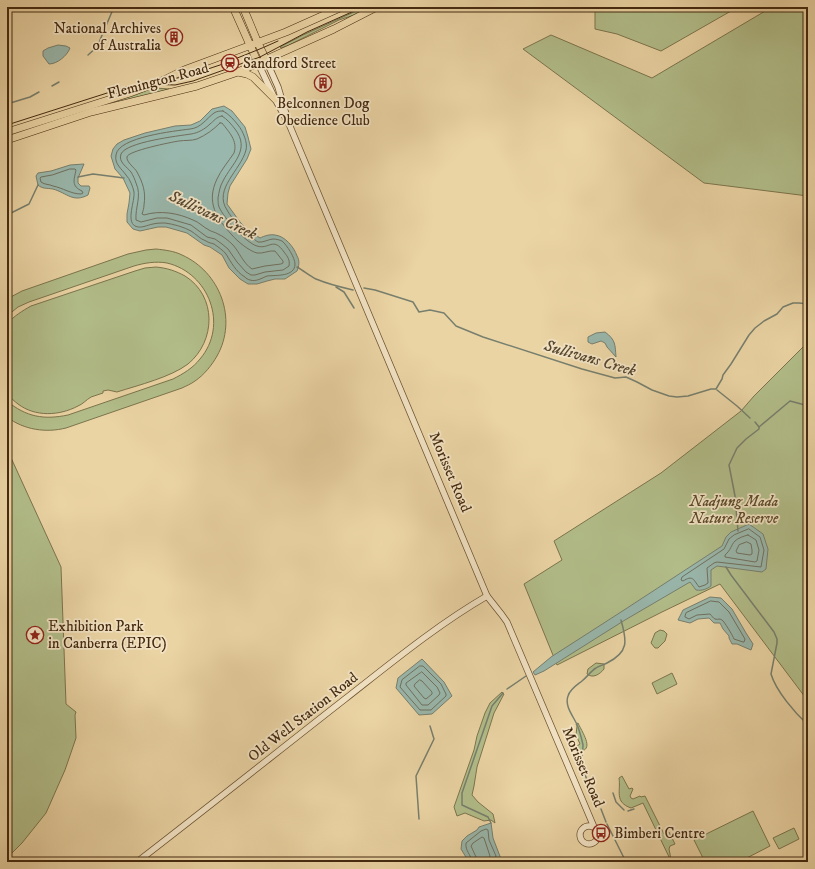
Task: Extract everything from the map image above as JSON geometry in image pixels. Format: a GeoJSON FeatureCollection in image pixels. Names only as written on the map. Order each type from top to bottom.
{"type":"FeatureCollection","features":[{"type":"Feature","properties":{"kind":"main road"},"geometry":{"type":"LineString","coordinates":[[233,7],[258,63]]}},
{"type":"Feature","properties":{"kind":"main road"},"geometry":{"type":"LineString","coordinates":[[243,7],[258,43]]}},
{"type":"Feature","properties":{"kind":"main road","name":"Flemington Road"},"geometry":{"type":"LineString","coordinates":[[7,132],[130,93],[164,80],[184,70],[286,32],[342,7]]}},
{"type":"Feature","properties":{"kind":"main road","name":"Flemington Road"},"geometry":{"type":"LineString","coordinates":[[7,140],[91,112],[197,86],[238,72],[334,29],[377,7]]}},
{"type":"Feature","properties":{"kind":"main road","name":"Morisset Road"},"geometry":{"type":"LineString","coordinates":[[258,43],[266,60]]}},
{"type":"Feature","properties":{"kind":"main road"},"geometry":{"type":"LineString","coordinates":[[238,72],[253,77],[275,99]]}},
{"type":"Feature","properties":{"kind":"street","name":"Morisset Road"},"geometry":{"type":"LineString","coordinates":[[266,60],[278,87],[289,124],[487,596],[507,622],[594,827]]}},
{"type":"Feature","properties":{"kind":"street","name":"Morisset Road"},"geometry":{"type":"LineString","coordinates":[[258,63],[289,124]]}},
{"type":"Feature","properties":{"kind":"street","name":"Old Well Station Road"},"geometry":{"type":"LineString","coordinates":[[137,862],[415,645],[457,614],[487,596]]}},
{"type":"Feature","properties":{"kind":"green space"},"geometry":{"type":"Polygon","coordinates":[[[365,7],[371,7],[339,20],[289,45],[280,47],[303,35],[365,7]]]}},
{"type":"Feature","properties":{"kind":"green space"},"geometry":{"type":"Polygon","coordinates":[[[596,7],[738,7],[661,51],[617,34],[595,29],[596,7]]]}},
{"type":"Feature","properties":{"kind":"green space"},"geometry":{"type":"Polygon","coordinates":[[[772,7],[808,7],[808,196],[704,183],[523,49],[551,35],[652,78],[772,7]]]}},
{"type":"Feature","properties":{"kind":"green space"},"geometry":{"type":"Polygon","coordinates":[[[154,87],[169,89],[7,137],[7,135],[154,87]]]}},
{"type":"Feature","properties":{"kind":"green space"},"geometry":{"type":"Polygon","coordinates":[[[156,249],[166,250],[182,255],[195,263],[206,273],[222,298],[226,327],[223,342],[217,356],[208,370],[195,381],[182,388],[66,428],[43,430],[28,428],[7,417],[7,401],[21,411],[36,416],[51,417],[68,415],[173,379],[188,370],[200,359],[209,346],[213,331],[213,316],[210,302],[204,289],[194,277],[182,269],[167,263],[159,262],[134,266],[29,302],[18,307],[7,316],[7,299],[22,291],[128,254],[156,249]]]}},
{"type":"Feature","properties":{"kind":"green space"},"geometry":{"type":"Polygon","coordinates":[[[156,267],[171,270],[185,276],[203,295],[207,307],[209,319],[208,331],[204,343],[188,364],[164,377],[117,392],[108,390],[103,391],[103,393],[91,397],[78,406],[63,412],[47,414],[32,411],[18,404],[8,395],[7,324],[12,319],[31,306],[135,271],[156,267]]]}},
{"type":"Feature","properties":{"kind":"green space","name":"Nadjung Mada Nature Reserve"},"geometry":{"type":"Polygon","coordinates":[[[808,342],[808,701],[720,584],[557,665],[524,584],[562,560],[554,541],[661,473],[741,411],[808,342]]]}},
{"type":"Feature","properties":{"kind":"green space","name":"Exhibition Park in Canberra (EPIC)"},"geometry":{"type":"Polygon","coordinates":[[[7,449],[61,567],[66,704],[76,712],[76,738],[65,770],[46,813],[22,843],[7,858],[7,449]]]}},
{"type":"Feature","properties":{"kind":"green space"},"geometry":{"type":"Polygon","coordinates":[[[660,630],[667,634],[665,641],[658,648],[655,648],[651,643],[655,633],[660,630]]]}},
{"type":"Feature","properties":{"kind":"green space"},"geometry":{"type":"Polygon","coordinates":[[[596,663],[604,664],[604,669],[594,676],[587,674],[588,669],[596,663]]]}},
{"type":"Feature","properties":{"kind":"green space"},"geometry":{"type":"Polygon","coordinates":[[[672,673],[677,684],[657,694],[652,683],[672,673]]]}},
{"type":"Feature","properties":{"kind":"green space"},"geometry":{"type":"Polygon","coordinates":[[[502,692],[504,694],[494,713],[477,767],[472,795],[493,814],[495,823],[491,820],[484,821],[465,813],[457,816],[454,807],[485,713],[490,703],[502,692]]]}},
{"type":"Feature","properties":{"kind":"green space"},"geometry":{"type":"Polygon","coordinates":[[[578,723],[585,736],[587,745],[586,749],[582,751],[576,751],[577,746],[580,744],[576,735],[576,724],[578,723]]]}},
{"type":"Feature","properties":{"kind":"green space"},"geometry":{"type":"Polygon","coordinates":[[[622,776],[629,789],[633,789],[630,796],[631,798],[633,799],[640,796],[645,796],[664,834],[669,832],[675,844],[670,846],[669,849],[671,861],[643,803],[631,808],[622,803],[619,796],[619,778],[622,776]]]}},
{"type":"Feature","properties":{"kind":"green space"},"geometry":{"type":"Polygon","coordinates":[[[753,811],[770,846],[739,862],[705,862],[694,840],[753,811]]]}},
{"type":"Feature","properties":{"kind":"green space"},"geometry":{"type":"Polygon","coordinates":[[[794,828],[799,839],[779,849],[773,838],[794,828]]]}},
{"type":"Feature","properties":{"kind":"water"},"geometry":{"type":"Polygon","coordinates":[[[58,45],[70,48],[67,54],[61,59],[55,63],[49,64],[43,56],[43,51],[58,45]]]}},
{"type":"Feature","properties":{"kind":"water"},"geometry":{"type":"Polygon","coordinates":[[[224,106],[232,111],[245,127],[251,149],[247,159],[230,186],[227,204],[240,222],[260,238],[269,235],[279,236],[286,240],[291,246],[296,253],[299,265],[297,271],[285,279],[275,279],[257,284],[248,284],[240,279],[229,268],[222,255],[187,233],[166,227],[158,227],[140,231],[133,229],[127,222],[130,193],[123,178],[115,169],[111,156],[113,149],[117,144],[145,133],[175,126],[191,125],[200,121],[212,109],[224,106]]]}},
{"type":"Feature","properties":{"kind":"water"},"geometry":{"type":"Polygon","coordinates":[[[84,164],[78,178],[78,183],[81,186],[89,186],[90,188],[88,195],[74,198],[53,189],[43,188],[38,185],[36,176],[38,173],[51,171],[70,165],[84,164]]]}},
{"type":"Feature","properties":{"kind":"water"},"geometry":{"type":"Polygon","coordinates":[[[605,332],[613,340],[616,357],[605,343],[601,341],[592,344],[588,342],[588,337],[596,333],[605,332]]]}},
{"type":"Feature","properties":{"kind":"water"},"geometry":{"type":"Polygon","coordinates":[[[749,524],[763,534],[768,549],[766,569],[762,572],[717,566],[711,570],[711,586],[706,589],[696,590],[690,582],[625,620],[544,671],[535,675],[533,672],[551,657],[722,546],[726,537],[731,532],[749,524]]]}},
{"type":"Feature","properties":{"kind":"water"},"geometry":{"type":"Polygon","coordinates":[[[710,597],[721,598],[732,609],[753,644],[751,650],[737,644],[732,644],[729,636],[720,623],[714,623],[709,618],[698,619],[690,623],[678,620],[683,610],[710,597]]]}},
{"type":"Feature","properties":{"kind":"water"},"geometry":{"type":"Polygon","coordinates":[[[422,659],[444,682],[452,696],[432,714],[419,715],[396,688],[398,678],[422,659]]]}},
{"type":"Feature","properties":{"kind":"water"},"geometry":{"type":"Polygon","coordinates":[[[491,823],[493,838],[501,859],[496,862],[469,862],[461,849],[462,841],[479,827],[491,823]]]}},
{"type":"Feature","properties":{"kind":"waterway"},"geometry":{"type":"LineString","coordinates":[[88,55],[97,47],[114,7]]}},
{"type":"Feature","properties":{"kind":"waterway"},"geometry":{"type":"LineString","coordinates":[[52,86],[59,82]]}},
{"type":"Feature","properties":{"kind":"waterway"},"geometry":{"type":"LineString","coordinates":[[7,104],[30,97],[39,92]]}},
{"type":"Feature","properties":{"kind":"waterway","name":"Sullivans Creek"},"geometry":{"type":"LineString","coordinates":[[78,177],[93,174],[124,178]]}},
{"type":"Feature","properties":{"kind":"waterway","name":"Sullivans Creek"},"geometry":{"type":"LineString","coordinates":[[7,215],[29,204],[38,185]]}},
{"type":"Feature","properties":{"kind":"waterway","name":"Sullivans Creek"},"geometry":{"type":"LineString","coordinates":[[297,267],[316,279],[353,290]]}},
{"type":"Feature","properties":{"kind":"waterway"},"geometry":{"type":"LineString","coordinates":[[336,287],[344,292],[354,308]]}},
{"type":"Feature","properties":{"kind":"waterway","name":"Sullivans Creek"},"geometry":{"type":"LineString","coordinates":[[364,288],[413,302],[419,312],[430,310],[444,313],[456,326],[483,337],[582,369],[615,378],[626,377],[652,390],[677,397],[688,396],[711,389],[716,389],[723,375],[755,328],[777,314],[783,307],[793,303],[808,304]]}},
{"type":"Feature","properties":{"kind":"waterway"},"geometry":{"type":"LineString","coordinates":[[717,390],[750,418]]}},
{"type":"Feature","properties":{"kind":"waterway"},"geometry":{"type":"LineString","coordinates":[[759,427],[790,401],[808,406]]}},
{"type":"Feature","properties":{"kind":"waterway"},"geometry":{"type":"LineString","coordinates":[[738,531],[735,496],[729,465],[737,448],[759,429],[755,422]]}},
{"type":"Feature","properties":{"kind":"waterway"},"geometry":{"type":"LineString","coordinates":[[726,567],[774,632],[777,643],[771,674],[773,681],[786,701],[808,725]]}},
{"type":"Feature","properties":{"kind":"waterway"},"geometry":{"type":"LineString","coordinates":[[594,795],[584,772],[582,762],[583,743],[578,727],[567,704],[567,700],[570,691],[594,669],[614,659],[623,650],[625,640],[621,620]]}},
{"type":"Feature","properties":{"kind":"waterway"},"geometry":{"type":"LineString","coordinates":[[507,689],[526,676]]}},
{"type":"Feature","properties":{"kind":"waterway"},"geometry":{"type":"LineString","coordinates":[[491,823],[488,817],[462,805],[462,793],[492,706],[503,693]]}},
{"type":"Feature","properties":{"kind":"waterway"},"geometry":{"type":"LineString","coordinates":[[419,819],[416,776],[434,739],[430,726]]}},
{"type":"Feature","properties":{"kind":"waterway"},"geometry":{"type":"LineString","coordinates":[[613,793],[616,802],[624,810]]}},
{"type":"Feature","properties":{"kind":"waterway"},"geometry":{"type":"LineString","coordinates":[[601,809],[606,822]]}},
{"type":"Feature","properties":{"kind":"waterway"},"geometry":{"type":"LineString","coordinates":[[628,811],[634,809]]}},
{"type":"Feature","properties":{"kind":"waterway"},"geometry":{"type":"LineString","coordinates":[[607,824],[626,862]]}},
{"type":"Feature","properties":{"kind":"waterway"},"geometry":{"type":"LineString","coordinates":[[500,858],[507,862]]}},
{"type":"Feature","properties":{"kind":"tram line"},"geometry":{"type":"LineString","coordinates":[[7,125],[129,86],[146,84],[175,85],[193,81],[260,57],[307,32],[363,7]]}},
{"type":"Feature","properties":{"kind":"tram line"},"geometry":{"type":"LineString","coordinates":[[163,80],[185,76],[220,65],[278,41]]}},
{"type":"Feature","properties":{"kind":"place","name":"National Archives of Australia"},"geometry":{"type":"Point","coordinates":[174,37]}},
{"type":"Feature","properties":{"kind":"place","name":"Sandford Street"},"geometry":{"type":"Point","coordinates":[230,63]}},
{"type":"Feature","properties":{"kind":"place","name":"Belconnen Dog Obedience Club"},"geometry":{"type":"Point","coordinates":[323,83]}},
{"type":"Feature","properties":{"kind":"place","name":"Exhibition Park in Canberra (EPIC)"},"geometry":{"type":"Point","coordinates":[35,635]}},
{"type":"Feature","properties":{"kind":"place","name":"Bimberi Centre"},"geometry":{"type":"Point","coordinates":[601,833]}}]}
